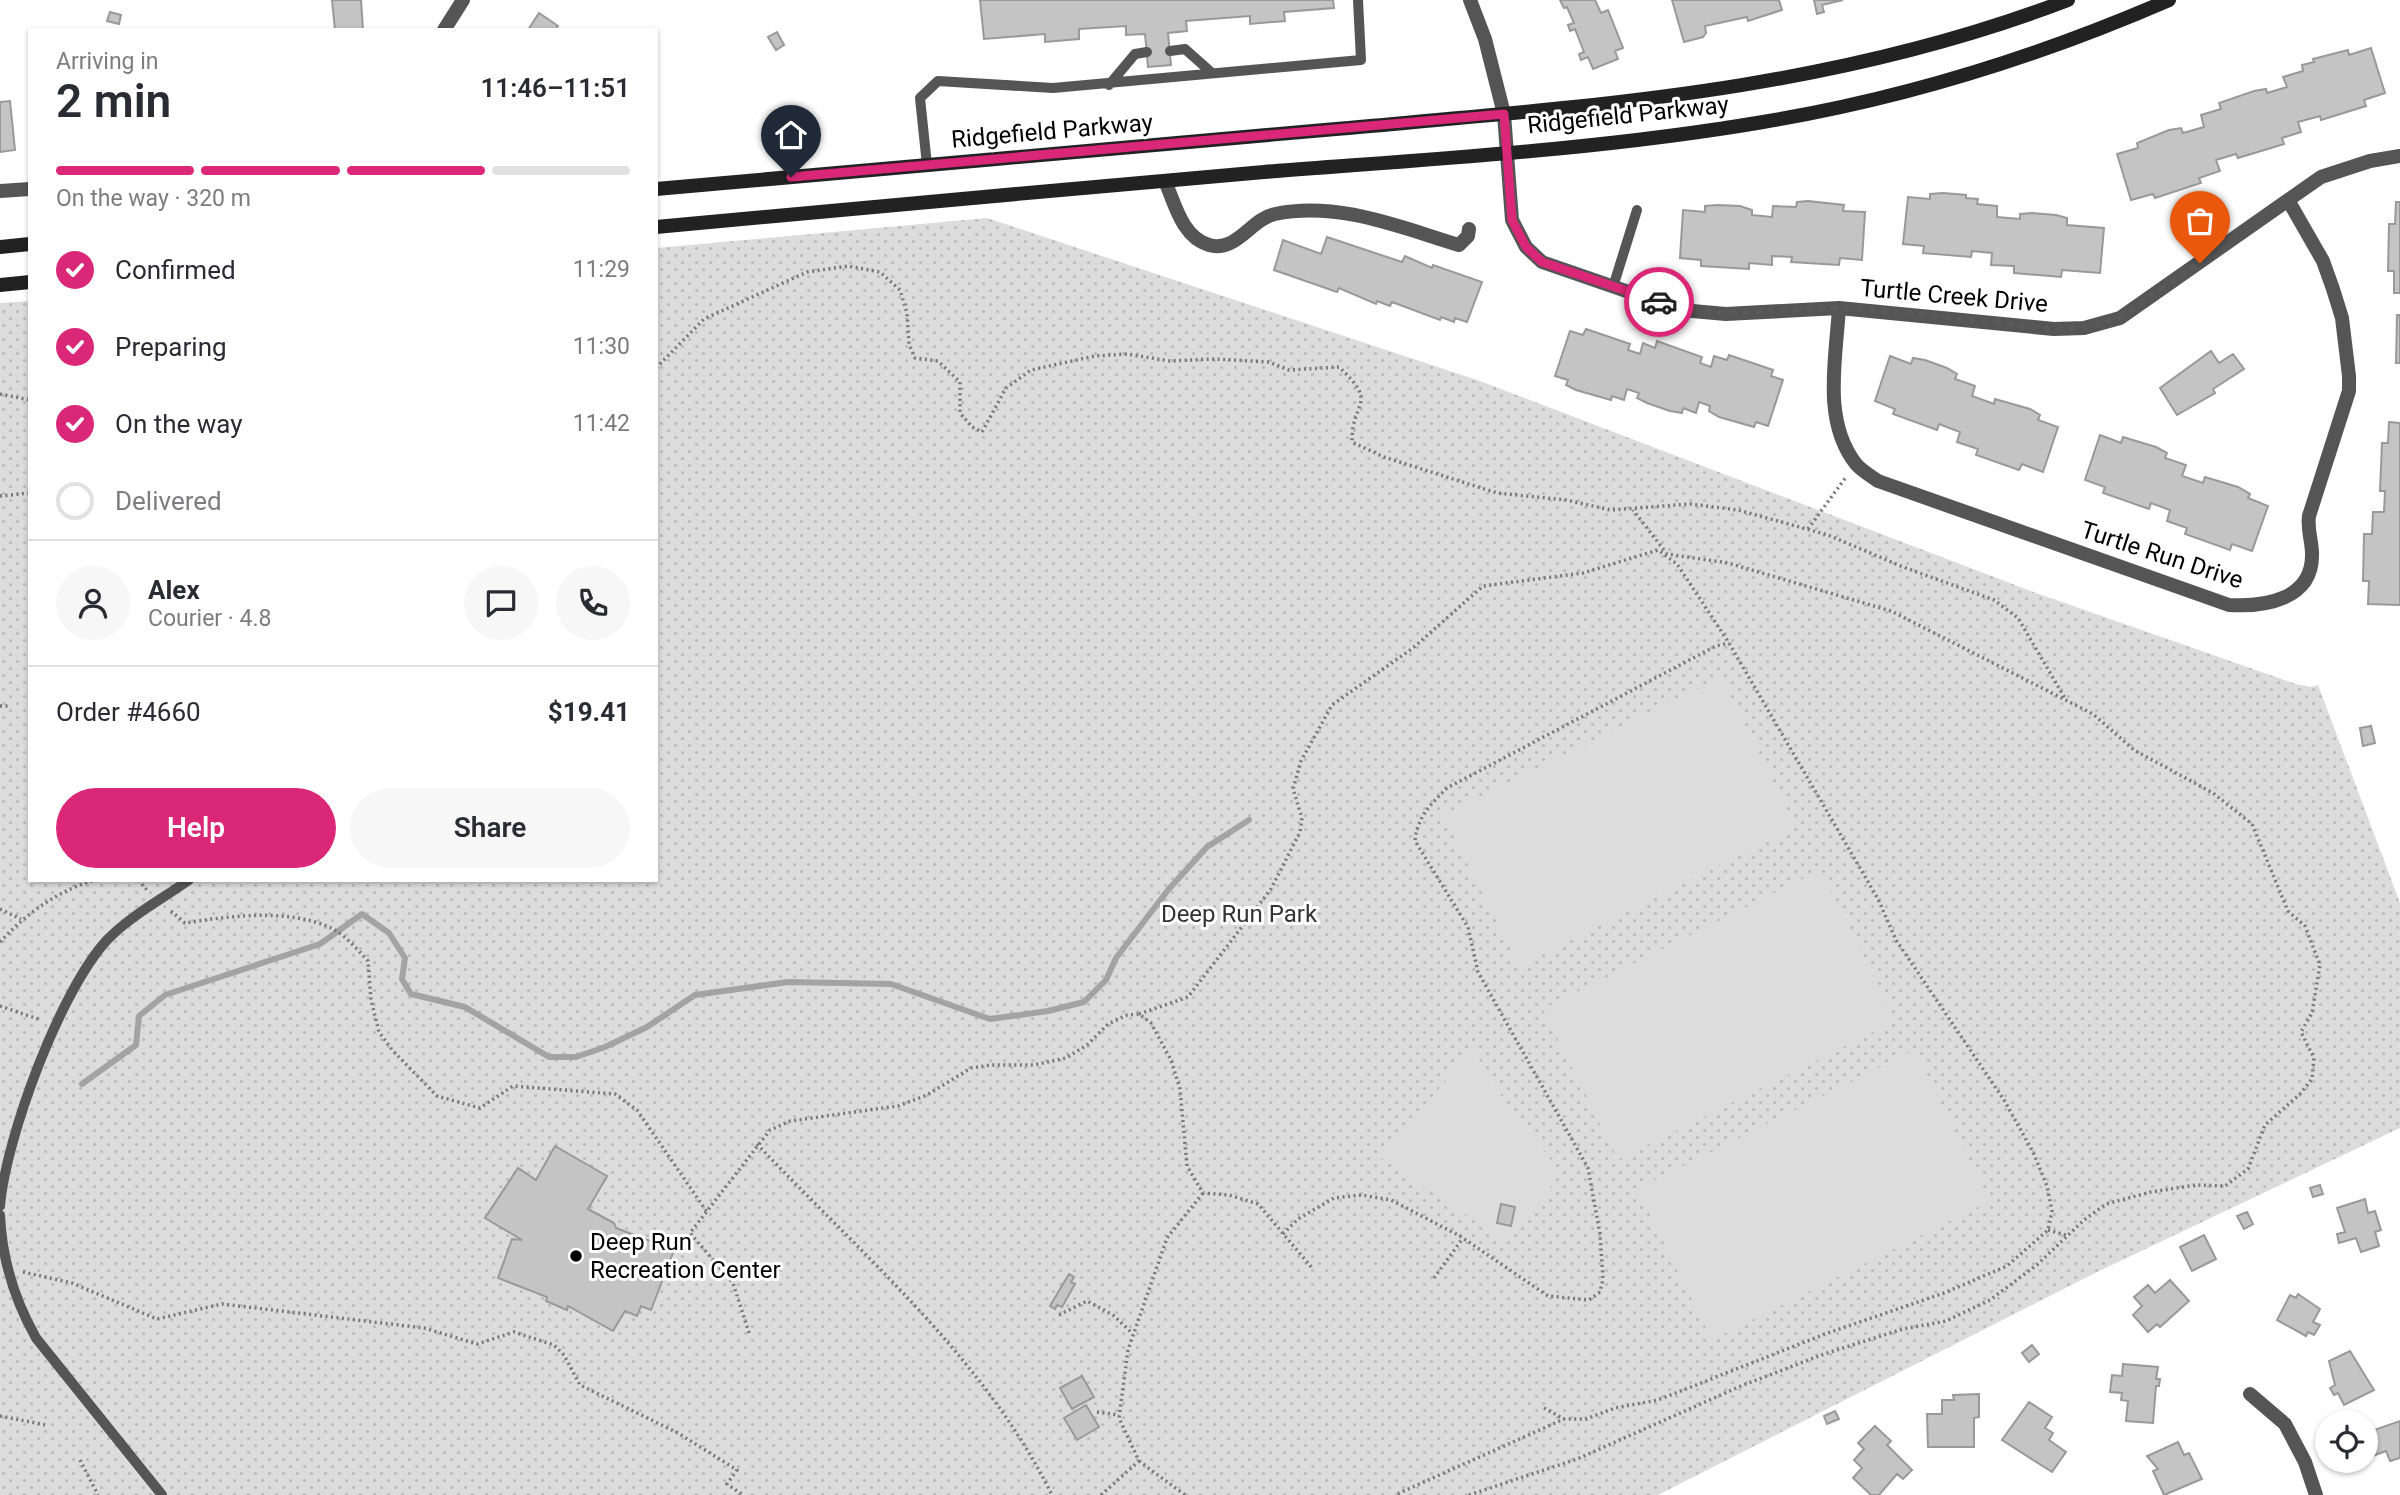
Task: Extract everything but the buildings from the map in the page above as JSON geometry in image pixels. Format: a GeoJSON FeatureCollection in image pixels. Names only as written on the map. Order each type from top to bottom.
{"type":"FeatureCollection","features":[{"type":"Feature","properties":{"kind":"main road","name":"Ridgefield Parkway"},"geometry":{"type":"LineString","coordinates":[[658,189],[1644,101],[1770,83],[1926,46],[2068,0]]}},
{"type":"Feature","properties":{"kind":"main road","name":"Ridgefield Parkway"},"geometry":{"type":"LineString","coordinates":[[658,227],[1653,138],[1764,122],[1844,106],[2017,58],[2169,0]]}},
{"type":"Feature","properties":{"kind":"main road"},"geometry":{"type":"LineString","coordinates":[[0,247],[28,244]]}},
{"type":"Feature","properties":{"kind":"main road"},"geometry":{"type":"LineString","coordinates":[[0,285],[28,282]]}},
{"type":"Feature","properties":{"kind":"street"},"geometry":{"type":"LineString","coordinates":[[445,28],[463,0]]}},
{"type":"Feature","properties":{"kind":"street","name":"Turtle Creek Drive"},"geometry":{"type":"LineString","coordinates":[[1471,0],[1485,39],[1504,114],[1509,151],[1512,220],[1526,247],[1542,262],[1681,310],[1726,314],[1839,308],[2054,329],[2104,324],[2157,294],[2321,177],[2370,160],[2400,156]]}},
{"type":"Feature","properties":{"kind":"street"},"geometry":{"type":"LineString","coordinates":[[1165,181],[1188,232],[1212,246],[1230,243],[1272,214],[1308,210],[1343,211],[1459,245],[1468,236],[1469,229]]}},
{"type":"Feature","properties":{"kind":"street"},"geometry":{"type":"LineString","coordinates":[[0,191],[28,189]]}},
{"type":"Feature","properties":{"kind":"street","name":"Turtle Run Drive"},"geometry":{"type":"LineString","coordinates":[[1857,465],[1878,481],[2229,605],[2256,607],[2276,603],[2295,591],[2311,568],[2309,516],[2348,391],[2342,318],[2333,289],[2323,261],[2288,200]]}},
{"type":"Feature","properties":{"kind":"street"},"geometry":{"type":"LineString","coordinates":[[1839,308],[1834,402],[1838,427],[1857,465]]}},
{"type":"Feature","properties":{"kind":"street"},"geometry":{"type":"LineString","coordinates":[[2250,1394],[2285,1424],[2305,1462],[2316,1495]]}},
{"type":"Feature","properties":{"kind":"lane"},"geometry":{"type":"LineString","coordinates":[[926,165],[920,98],[939,80],[1053,88],[1362,60],[1358,0]]}},
{"type":"Feature","properties":{"kind":"lane"},"geometry":{"type":"LineString","coordinates":[[1170,51],[1185,49],[1212,73]]}},
{"type":"Feature","properties":{"kind":"lane"},"geometry":{"type":"LineString","coordinates":[[1109,85],[1135,54],[1147,52]]}},
{"type":"Feature","properties":{"kind":"lane"},"geometry":{"type":"LineString","coordinates":[[1613,287],[1637,210]]}},
{"type":"Feature","properties":{"kind":"lane"},"geometry":{"type":"LineString","coordinates":[[0,1206],[8,1157],[56,1026],[75,985],[108,939],[186,882]]}},
{"type":"Feature","properties":{"kind":"lane"},"geometry":{"type":"LineString","coordinates":[[0,1215],[7,1269],[23,1315],[36,1338],[162,1495]]}},
{"type":"Feature","properties":{"kind":"path"},"geometry":{"type":"LineString","coordinates":[[658,366],[704,319],[807,272],[848,266],[880,272],[901,290],[907,313],[909,344],[915,358],[938,361],[960,382],[960,413],[972,427],[982,432],[1006,388],[1031,370],[1095,356],[1127,354],[1170,361],[1215,359],[1269,362],[1289,370],[1339,367],[1356,383],[1361,395],[1361,410],[1352,425],[1352,442],[1384,457],[1497,493],[1566,500],[1611,510],[1690,505],[1738,510],[1808,529],[1994,600],[2018,618],[2067,702]]}},
{"type":"Feature","properties":{"kind":"path"},"geometry":{"type":"LineString","coordinates":[[0,394],[28,400]]}},
{"type":"Feature","properties":{"kind":"path"},"geometry":{"type":"LineString","coordinates":[[1808,529],[1829,497],[1857,465]]}},
{"type":"Feature","properties":{"kind":"path"},"geometry":{"type":"LineString","coordinates":[[0,496],[28,493]]}},
{"type":"Feature","properties":{"kind":"path"},"geometry":{"type":"LineString","coordinates":[[1395,1495],[1564,1419],[1586,1419],[1615,1408],[1658,1400],[1825,1334],[1944,1293],[2007,1266],[2048,1230],[2052,1212],[2047,1186],[2027,1141],[2004,1100],[1896,940],[1878,899],[1729,643],[1633,510]]}},
{"type":"Feature","properties":{"kind":"path"},"geometry":{"type":"LineString","coordinates":[[748,1333],[733,1283],[690,1233],[724,1193],[757,1143],[770,1130],[790,1121],[898,1106],[927,1095],[971,1068],[1034,1065],[1066,1058],[1087,1045],[1108,1024],[1127,1015],[1139,1014],[1188,997],[1271,889],[1300,832],[1302,818],[1293,789],[1301,761],[1332,705],[1413,648],[1483,586],[1583,573],[1651,550],[1728,563],[1891,611],[2093,714],[2134,750],[2213,793],[2252,824],[2288,911],[2305,926],[2320,965],[2312,1013],[2301,1032],[2314,1058],[2312,1079],[2265,1125],[2248,1170],[2225,1186],[2196,1185],[2162,1190],[2106,1204],[1990,1300],[1946,1321],[1903,1329],[1824,1354],[1741,1386],[1577,1459],[1469,1495]]}},
{"type":"Feature","properties":{"kind":"path"},"geometry":{"type":"LineString","coordinates":[[1283,1234],[1298,1219],[1334,1199],[1361,1195],[1391,1200],[1463,1238],[1548,1296],[1590,1300],[1600,1292],[1603,1279],[1600,1234],[1588,1168],[1478,972],[1468,927],[1415,841],[1416,830],[1424,811],[1447,788],[1716,646],[1729,643]]}},
{"type":"Feature","properties":{"kind":"path"},"geometry":{"type":"LineString","coordinates":[[0,706],[10,706]]}},
{"type":"Feature","properties":{"kind":"path"},"geometry":{"type":"LineString","coordinates":[[0,942],[21,919],[59,893],[89,882]]}},
{"type":"Feature","properties":{"kind":"path"},"geometry":{"type":"LineString","coordinates":[[140,882],[185,923],[230,916],[306,919],[333,929],[368,961],[371,999],[379,1032],[437,1096],[480,1108],[513,1086],[615,1094],[637,1111],[706,1212]]}},
{"type":"Feature","properties":{"kind":"path"},"geometry":{"type":"LineString","coordinates":[[0,909],[21,919]]}},
{"type":"Feature","properties":{"kind":"path"},"geometry":{"type":"LineString","coordinates":[[0,1006],[56,1026]]}},
{"type":"Feature","properties":{"kind":"path"},"geometry":{"type":"LineString","coordinates":[[1139,1014],[1151,1023],[1171,1060],[1180,1089],[1187,1166],[1203,1193]]}},
{"type":"Feature","properties":{"kind":"path"},"geometry":{"type":"LineString","coordinates":[[757,1143],[963,1359],[1006,1412],[1052,1495]]}},
{"type":"Feature","properties":{"kind":"path"},"geometry":{"type":"LineString","coordinates":[[1203,1193],[1229,1195],[1258,1204],[1313,1269]]}},
{"type":"Feature","properties":{"kind":"path"},"geometry":{"type":"LineString","coordinates":[[1185,1495],[1139,1461],[1119,1415],[1132,1333],[1167,1238],[1203,1193]]}},
{"type":"Feature","properties":{"kind":"path"},"geometry":{"type":"LineString","coordinates":[[2048,1230],[2069,1236]]}},
{"type":"Feature","properties":{"kind":"path"},"geometry":{"type":"LineString","coordinates":[[1434,1278],[1463,1238]]}},
{"type":"Feature","properties":{"kind":"path"},"geometry":{"type":"LineString","coordinates":[[7,1269],[72,1283],[157,1319],[222,1304],[424,1328],[477,1344],[514,1332],[554,1345],[568,1361],[580,1385],[678,1433],[737,1470],[727,1484],[743,1495]]}},
{"type":"Feature","properties":{"kind":"path"},"geometry":{"type":"LineString","coordinates":[[1059,1315],[1087,1301],[1114,1315],[1132,1333]]}},
{"type":"Feature","properties":{"kind":"path"},"geometry":{"type":"LineString","coordinates":[[1544,1408],[1564,1419]]}},
{"type":"Feature","properties":{"kind":"path"},"geometry":{"type":"LineString","coordinates":[[1097,1412],[1119,1415]]}},
{"type":"Feature","properties":{"kind":"path"},"geometry":{"type":"LineString","coordinates":[[0,1416],[46,1425]]}},
{"type":"Feature","properties":{"kind":"path"},"geometry":{"type":"LineString","coordinates":[[80,1460],[98,1495]]}},
{"type":"Feature","properties":{"kind":"path"},"geometry":{"type":"LineString","coordinates":[[1101,1495],[1139,1461]]}},
{"type":"Feature","properties":{"kind":"green space","name":"Deep Run Park"},"geometry":{"type":"Polygon","coordinates":[[[987,218],[1480,381],[2036,593],[2296,684],[2311,687],[2318,685],[2400,903],[2400,1128],[2097,1272],[1658,1495],[0,1495],[0,303],[28,301],[28,882],[658,882],[658,248],[987,218]]]}},
{"type":"Feature","properties":{"kind":"green space"},"geometry":{"type":"Polygon","coordinates":[[[1721,677],[1796,827],[1519,966],[1443,815],[1721,677]]]}},
{"type":"Feature","properties":{"kind":"green space"},"geometry":{"type":"Polygon","coordinates":[[[1820,870],[1896,1021],[1618,1160],[1543,1009],[1820,870]]]}},
{"type":"Feature","properties":{"kind":"green space"},"geometry":{"type":"Polygon","coordinates":[[[1473,1048],[1494,1086],[1560,1172],[1538,1208],[1507,1242],[1381,1158],[1473,1048]]]}},
{"type":"Feature","properties":{"kind":"green space"},"geometry":{"type":"Polygon","coordinates":[[[1914,1050],[1990,1201],[1712,1340],[1637,1189],[1914,1050]]]}},
{"type":"Feature","properties":{"kind":"waterway"},"geometry":{"type":"LineString","coordinates":[[82,1084],[136,1045],[139,1016],[165,995],[320,944],[362,914],[389,933],[405,958],[402,979],[411,994],[465,1007],[549,1057],[576,1057],[605,1047],[647,1027],[695,995],[788,982],[891,984],[990,1019],[1048,1011],[1084,1002],[1106,980],[1116,958],[1168,890],[1207,847],[1249,820]]}},
{"type":"Feature","properties":{"kind":"way so far"},"geometry":{"type":"LineString","coordinates":[[1659,302],[1681,310],[1726,314],[1839,308],[2054,329],[2084,328],[2120,317],[2200,263]]}},
{"type":"Feature","properties":{"kind":"place","name":"Deep Run Recreation Center"},"geometry":{"type":"Point","coordinates":[576,1256]}},
{"type":"Feature","properties":{"kind":"route"},"geometry":{"type":"LineString","coordinates":[[791,177],[1504,114],[1509,151],[1512,220],[1526,247],[1542,262],[1659,302]]}}]}
